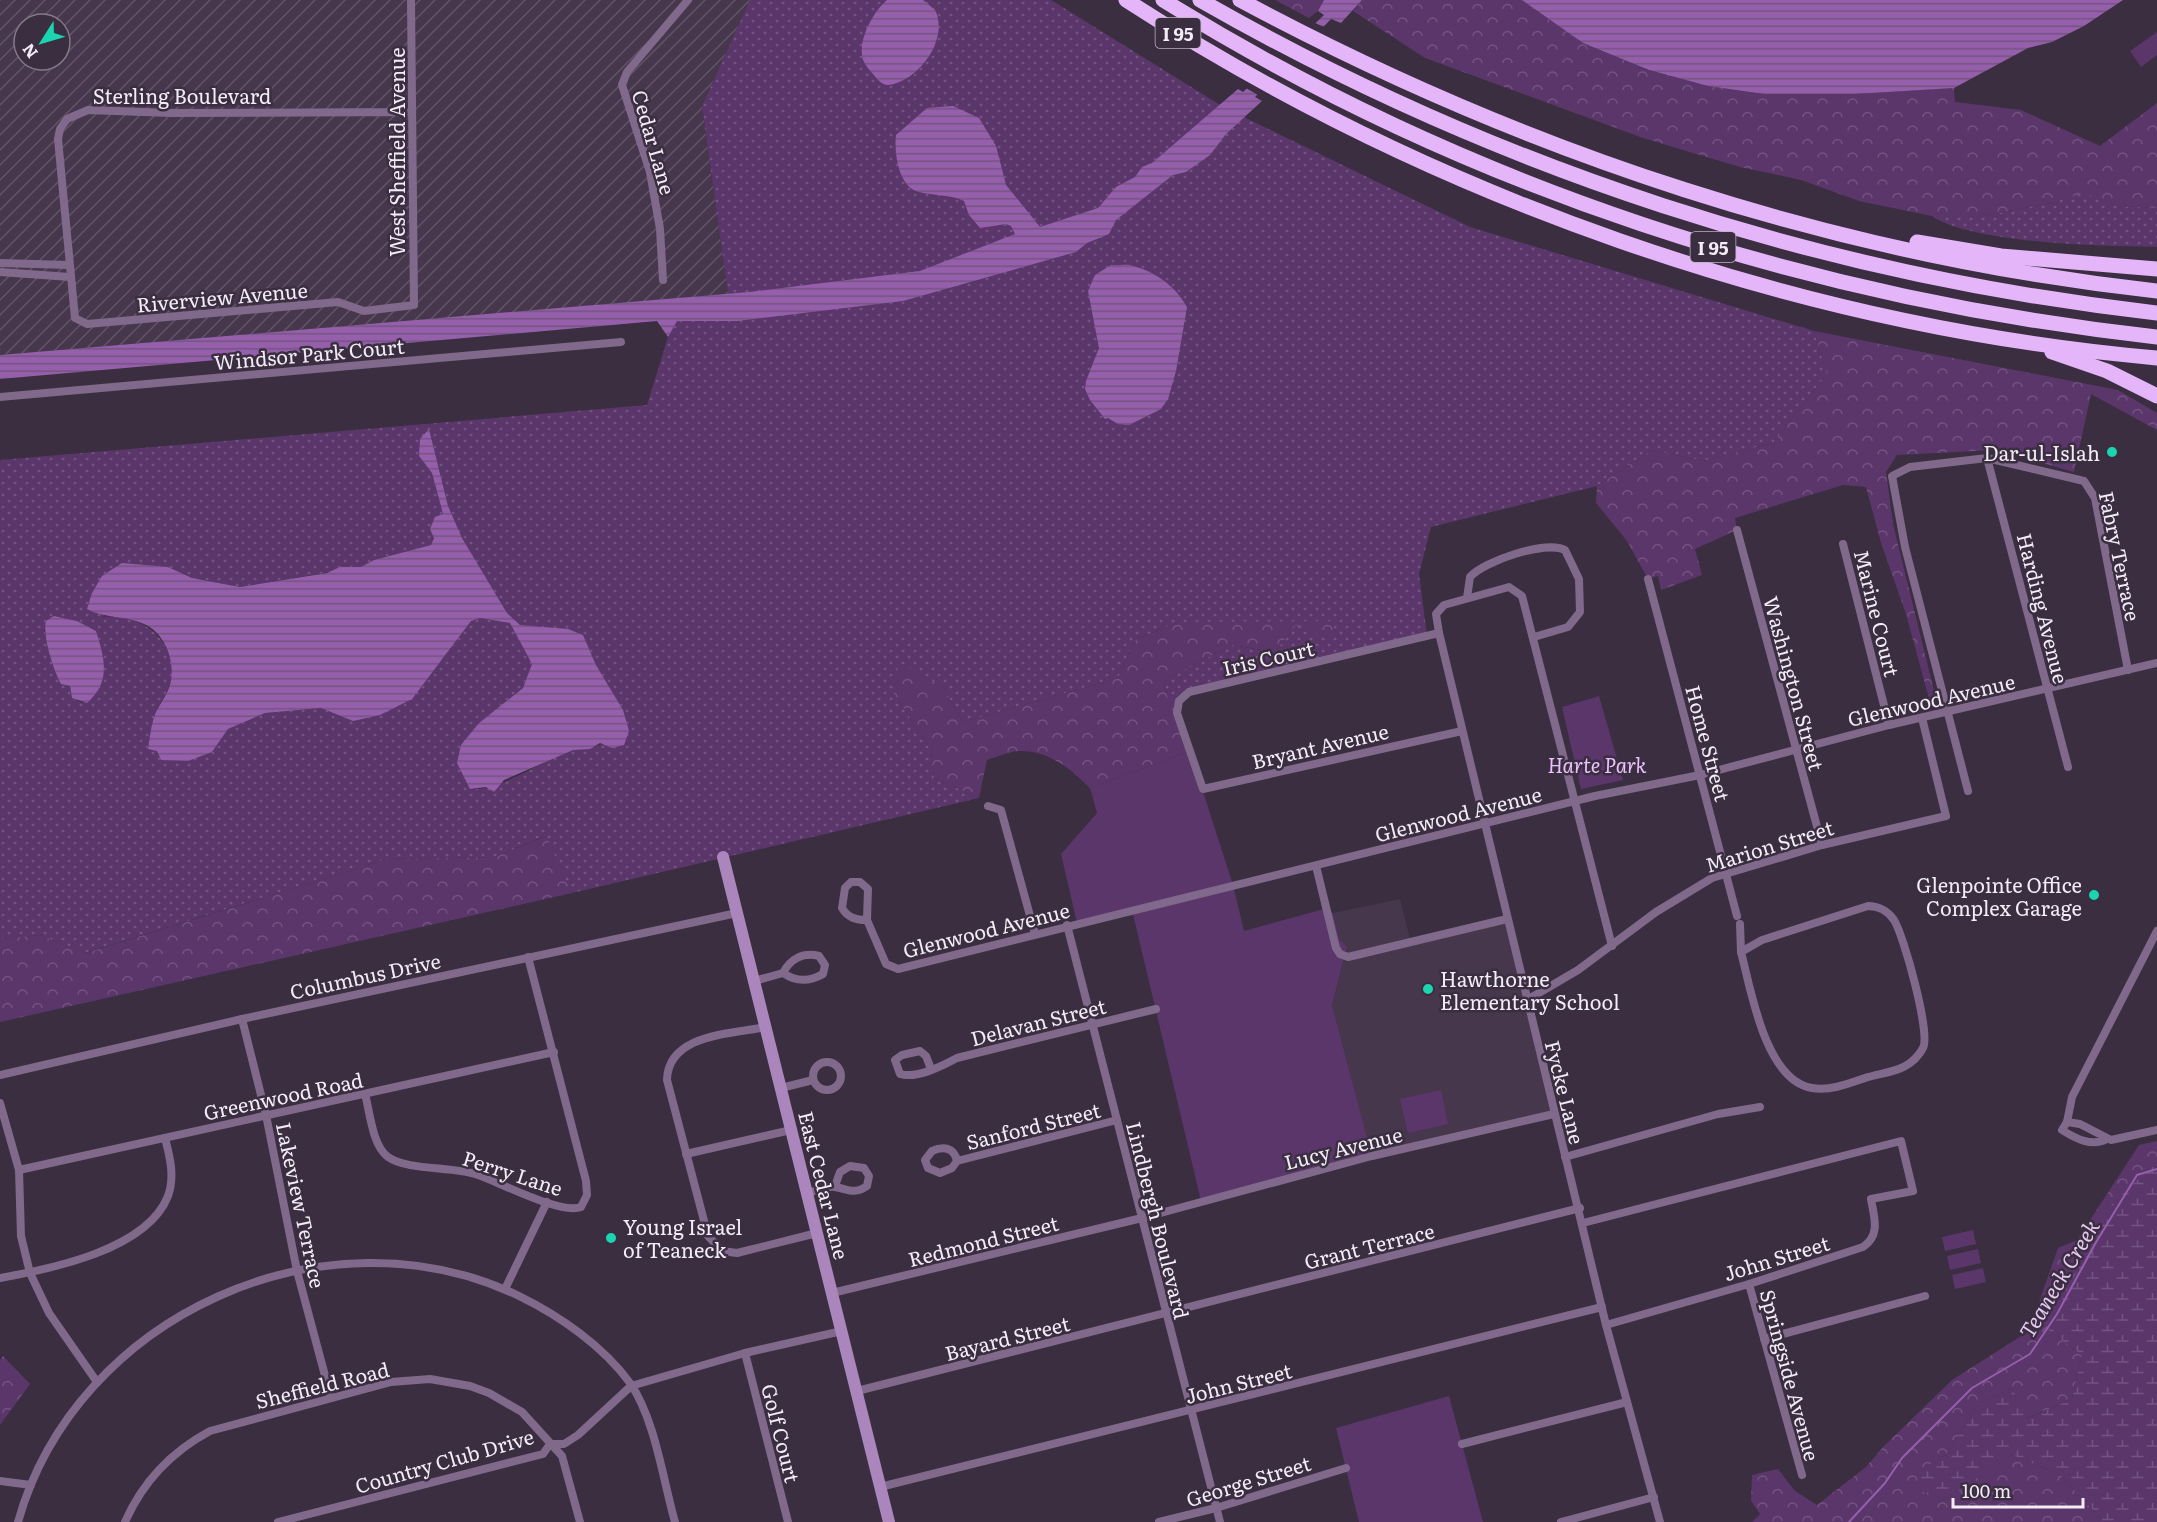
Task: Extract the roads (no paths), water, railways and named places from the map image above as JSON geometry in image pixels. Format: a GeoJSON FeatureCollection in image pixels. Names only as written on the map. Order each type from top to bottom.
{"type":"FeatureCollection","features":[{"type":"Feature","properties":{"kind":"highway","name":"I 95"},"geometry":{"type":"LineString","coordinates":[[1126,0],[1231,65],[1377,141],[1458,178],[1633,244],[1822,300],[2015,340],[2157,358]]}},
{"type":"Feature","properties":{"kind":"highway","name":"I 95"},"geometry":{"type":"LineString","coordinates":[[1163,0],[1293,75],[1385,121],[1490,167],[1597,209],[1710,246],[1826,278],[1924,301],[2042,322],[2157,337]]}},
{"type":"Feature","properties":{"kind":"highway","name":"I 95"},"geometry":{"type":"LineString","coordinates":[[1200,0],[1309,59],[1395,100],[1508,149],[1620,192],[1743,231],[1849,260],[1964,284],[2063,301],[2157,313]]}},
{"type":"Feature","properties":{"kind":"highway","name":"I 95"},"geometry":{"type":"LineString","coordinates":[[1240,0],[1326,44],[1465,108],[1605,163],[1748,210],[1863,240],[2000,268],[2157,291]]}},
{"type":"Feature","properties":{"kind":"highway"},"geometry":{"type":"LineString","coordinates":[[1863,240],[1915,242],[2001,256],[2157,269]]}},
{"type":"Feature","properties":{"kind":"highway"},"geometry":{"type":"LineString","coordinates":[[2015,340],[2108,371],[2157,396]]}},
{"type":"Feature","properties":{"kind":"street","name":"West Sheffield Avenue"},"geometry":{"type":"LineString","coordinates":[[411,0],[414,305]]}},
{"type":"Feature","properties":{"kind":"street","name":"Cedar Lane"},"geometry":{"type":"LineString","coordinates":[[663,280],[660,228],[651,172],[622,85],[627,72],[688,0]]}},
{"type":"Feature","properties":{"kind":"street","name":"Sterling Boulevard"},"geometry":{"type":"LineString","coordinates":[[70,277],[58,139],[61,126],[76,113],[88,110],[171,113],[412,112]]}},
{"type":"Feature","properties":{"kind":"street"},"geometry":{"type":"LineString","coordinates":[[0,263],[69,265]]}},
{"type":"Feature","properties":{"kind":"street"},"geometry":{"type":"LineString","coordinates":[[0,272],[70,277]]}},
{"type":"Feature","properties":{"kind":"street","name":"Riverview Avenue"},"geometry":{"type":"LineString","coordinates":[[70,277],[74,317],[79,322],[87,324],[338,302],[369,311],[414,305]]}},
{"type":"Feature","properties":{"kind":"street","name":"Windsor Park Court"},"geometry":{"type":"LineString","coordinates":[[0,397],[621,342]]}},
{"type":"Feature","properties":{"kind":"street"},"geometry":{"type":"LineString","coordinates":[[1968,791],[1905,547],[1892,476],[1910,467],[1987,458]]}},
{"type":"Feature","properties":{"kind":"street","name":"Fabry Terrace"},"geometry":{"type":"LineString","coordinates":[[1987,458],[2078,477],[2088,484],[2095,498],[2128,670]]}},
{"type":"Feature","properties":{"kind":"street","name":"Harding Avenue"},"geometry":{"type":"LineString","coordinates":[[1987,458],[2068,767]]}},
{"type":"Feature","properties":{"kind":"street","name":"Washington Street"},"geometry":{"type":"LineString","coordinates":[[1737,530],[1822,845]]}},
{"type":"Feature","properties":{"kind":"street","name":"Marine Court"},"geometry":{"type":"LineString","coordinates":[[1843,544],[1888,725]]}},
{"type":"Feature","properties":{"kind":"street"},"geometry":{"type":"LineString","coordinates":[[1467,598],[1470,577],[1488,563],[1552,546],[1565,550],[1579,579],[1580,612],[1568,627],[1534,637]]}},
{"type":"Feature","properties":{"kind":"street","name":"Home Street"},"geometry":{"type":"LineString","coordinates":[[1648,579],[1738,920],[1741,952]]}},
{"type":"Feature","properties":{"kind":"street"},"geometry":{"type":"LineString","coordinates":[[1439,633],[1436,614],[1438,608],[1509,587],[1516,589],[1525,602],[1573,801],[1612,945]]}},
{"type":"Feature","properties":{"kind":"street","name":"Fycke Lane"},"geometry":{"type":"LineString","coordinates":[[1439,633],[1554,1114],[1580,1208],[1606,1324],[1660,1522]]}},
{"type":"Feature","properties":{"kind":"street","name":"Iris Court"},"geometry":{"type":"LineString","coordinates":[[1197,771],[1178,713],[1179,700],[1189,692],[1439,633]]}},
{"type":"Feature","properties":{"kind":"street","name":"Glenwood Avenue"},"geometry":{"type":"LineString","coordinates":[[867,920],[854,919],[842,908],[845,888],[851,882],[863,883],[868,889],[867,920],[886,964],[898,969],[1573,801],[1700,775],[1888,725],[2157,663]]}},
{"type":"Feature","properties":{"kind":"street","name":"Marion Street"},"geometry":{"type":"LineString","coordinates":[[1527,1000],[1578,970],[1679,896],[1726,873],[1822,845],[1946,816],[1922,718]]}},
{"type":"Feature","properties":{"kind":"street","name":"Bryant Avenue"},"geometry":{"type":"LineString","coordinates":[[1197,771],[1203,789],[1462,730]]}},
{"type":"Feature","properties":{"kind":"street"},"geometry":{"type":"LineString","coordinates":[[988,806],[1001,810],[1035,934]]}},
{"type":"Feature","properties":{"kind":"street","name":"East Cedar Lane"},"geometry":{"type":"LineString","coordinates":[[723,857],[889,1522]]}},
{"type":"Feature","properties":{"kind":"street"},"geometry":{"type":"LineString","coordinates":[[1316,866],[1336,948],[1340,954],[1348,957],[1507,918]]}},
{"type":"Feature","properties":{"kind":"street"},"geometry":{"type":"LineString","coordinates":[[1868,906],[1879,907],[1893,919],[1902,938],[1925,1034],[1923,1048],[1911,1063],[1900,1070],[1838,1087],[1818,1088],[1800,1084],[1780,1063],[1764,1039],[1741,952],[1762,940],[1849,910],[1868,906]]}},
{"type":"Feature","properties":{"kind":"street","name":"Columbus Drive"},"geometry":{"type":"LineString","coordinates":[[1,1074],[242,1019],[738,913]]}},
{"type":"Feature","properties":{"kind":"street","name":"Lindbergh Boulevard"},"geometry":{"type":"LineString","coordinates":[[1067,926],[1220,1522]]}},
{"type":"Feature","properties":{"kind":"street"},"geometry":{"type":"LineString","coordinates":[[2157,931],[2072,1097],[2067,1122],[2062,1130],[2087,1142],[2099,1143],[2107,1139],[2157,1131]]}},
{"type":"Feature","properties":{"kind":"street"},"geometry":{"type":"LineString","coordinates":[[754,981],[783,973],[790,961],[807,955],[819,956],[825,965],[823,974],[805,980],[795,980],[783,973]]}},
{"type":"Feature","properties":{"kind":"street","name":"Perry Lane"},"geometry":{"type":"LineString","coordinates":[[364,1094],[379,1145],[389,1158],[406,1163],[474,1173],[547,1202],[578,1209],[586,1202],[586,1181],[528,957]]}},
{"type":"Feature","properties":{"kind":"street","name":"Delavan Street"},"geometry":{"type":"LineString","coordinates":[[931,1069],[946,1066],[957,1058],[1156,1009]]}},
{"type":"Feature","properties":{"kind":"street","name":"Lakeview Terrace"},"geometry":{"type":"LineString","coordinates":[[242,1019],[266,1115],[297,1271],[331,1398]]}},
{"type":"Feature","properties":{"kind":"street"},"geometry":{"type":"LineString","coordinates":[[766,1027],[694,1042],[674,1055],[669,1063],[667,1080],[708,1236],[716,1247],[737,1253],[817,1233]]}},
{"type":"Feature","properties":{"kind":"street","name":"Greenwood Road"},"geometry":{"type":"LineString","coordinates":[[19,1170],[554,1052]]}},
{"type":"Feature","properties":{"kind":"street"},"geometry":{"type":"LineString","coordinates":[[781,1088],[813,1080]]}},
{"type":"Feature","properties":{"kind":"street"},"geometry":{"type":"LineString","coordinates":[[0,1103],[19,1170],[21,1236],[30,1273],[49,1313],[97,1382]]}},
{"type":"Feature","properties":{"kind":"street"},"geometry":{"type":"LineString","coordinates":[[1565,1157],[1718,1114],[1760,1107]]}},
{"type":"Feature","properties":{"kind":"street","name":"Lucy Avenue"},"geometry":{"type":"LineString","coordinates":[[1142,1218],[1372,1155],[1554,1114]]}},
{"type":"Feature","properties":{"kind":"street","name":"Sanford Street"},"geometry":{"type":"LineString","coordinates":[[957,1161],[1117,1120]]}},
{"type":"Feature","properties":{"kind":"street"},"geometry":{"type":"LineString","coordinates":[[2067,1122],[2091,1128],[2107,1139]]}},
{"type":"Feature","properties":{"kind":"street"},"geometry":{"type":"LineString","coordinates":[[686,1154],[792,1130]]}},
{"type":"Feature","properties":{"kind":"street"},"geometry":{"type":"LineString","coordinates":[[0,1278],[62,1266],[104,1250],[154,1217],[168,1197],[171,1185],[171,1162],[165,1138]]}},
{"type":"Feature","properties":{"kind":"street","name":"John Street"},"geometry":{"type":"LineString","coordinates":[[1583,1224],[1901,1141],[1913,1191],[1871,1199],[1875,1231],[1873,1238],[1863,1247],[1749,1284],[1606,1324]]}},
{"type":"Feature","properties":{"kind":"street"},"geometry":{"type":"LineString","coordinates":[[807,1193],[835,1186]]}},
{"type":"Feature","properties":{"kind":"street"},"geometry":{"type":"LineString","coordinates":[[505,1289],[547,1202]]}},
{"type":"Feature","properties":{"kind":"street","name":"Grant Terrace"},"geometry":{"type":"LineString","coordinates":[[1166,1314],[1580,1208]]}},
{"type":"Feature","properties":{"kind":"street","name":"Redmond Street"},"geometry":{"type":"LineString","coordinates":[[832,1293],[1142,1218]]}},
{"type":"Feature","properties":{"kind":"street"},"geometry":{"type":"LineString","coordinates":[[18,1522],[31,1485],[59,1431],[97,1382],[152,1333],[200,1304],[246,1284],[297,1271],[341,1264],[393,1263],[450,1272],[505,1289],[531,1302],[575,1330],[632,1386],[646,1417],[675,1522]]}},
{"type":"Feature","properties":{"kind":"street","name":"Springside Avenue"},"geometry":{"type":"LineString","coordinates":[[1749,1284],[1802,1475]]}},
{"type":"Feature","properties":{"kind":"street"},"geometry":{"type":"LineString","coordinates":[[1764,1339],[1925,1296]]}},
{"type":"Feature","properties":{"kind":"street","name":"John Street"},"geometry":{"type":"LineString","coordinates":[[880,1487],[1602,1307]]}},
{"type":"Feature","properties":{"kind":"street","name":"Bayard Street"},"geometry":{"type":"LineString","coordinates":[[857,1391],[1166,1314]]}},
{"type":"Feature","properties":{"kind":"street","name":"Country Club Drive"},"geometry":{"type":"LineString","coordinates":[[278,1522],[543,1454],[550,1444],[564,1444],[578,1434],[632,1386],[745,1353],[842,1331]]}},
{"type":"Feature","properties":{"kind":"street","name":"Golf Court"},"geometry":{"type":"LineString","coordinates":[[745,1353],[788,1522]]}},
{"type":"Feature","properties":{"kind":"street","name":"Sheffield Road"},"geometry":{"type":"LineString","coordinates":[[125,1522],[148,1480],[162,1465],[193,1441],[229,1424],[391,1382],[420,1379],[450,1381],[480,1389],[507,1402],[532,1420],[562,1456],[579,1522]]}},
{"type":"Feature","properties":{"kind":"street"},"geometry":{"type":"LineString","coordinates":[[1462,1444],[1627,1401]]}},
{"type":"Feature","properties":{"kind":"street","name":"George Street"},"geometry":{"type":"LineString","coordinates":[[1160,1522],[1216,1508],[1346,1467]]}},
{"type":"Feature","properties":{"kind":"street"},"geometry":{"type":"LineString","coordinates":[[0,1480],[31,1485]]}},
{"type":"Feature","properties":{"kind":"street"},"geometry":{"type":"LineString","coordinates":[[1562,1522],[1654,1497]]}},
{"type":"Feature","properties":{"kind":"waterway","name":"Teaneck Creek"},"geometry":{"type":"LineString","coordinates":[[1849,1522],[1885,1483],[1902,1458],[1972,1388],[2030,1354],[2057,1314],[2095,1244],[2137,1175],[2157,1169]]}},
{"type":"Feature","properties":{"kind":"place","name":"Dar-ul-Islah"},"geometry":{"type":"Point","coordinates":[2112,452]}},
{"type":"Feature","properties":{"kind":"place","name":"Glenpointe Office Complex Garage"},"geometry":{"type":"Point","coordinates":[2094,895]}},
{"type":"Feature","properties":{"kind":"place","name":"Hawthorne Elementary School"},"geometry":{"type":"Point","coordinates":[1428,989]}},
{"type":"Feature","properties":{"kind":"place","name":"Young Israel of Teaneck"},"geometry":{"type":"Point","coordinates":[611,1238]}},
{"type":"Feature","properties":{"kind":"park label","name":"Harte Park"},"geometry":{"type":"Point","coordinates":[1597,764]}}]}
